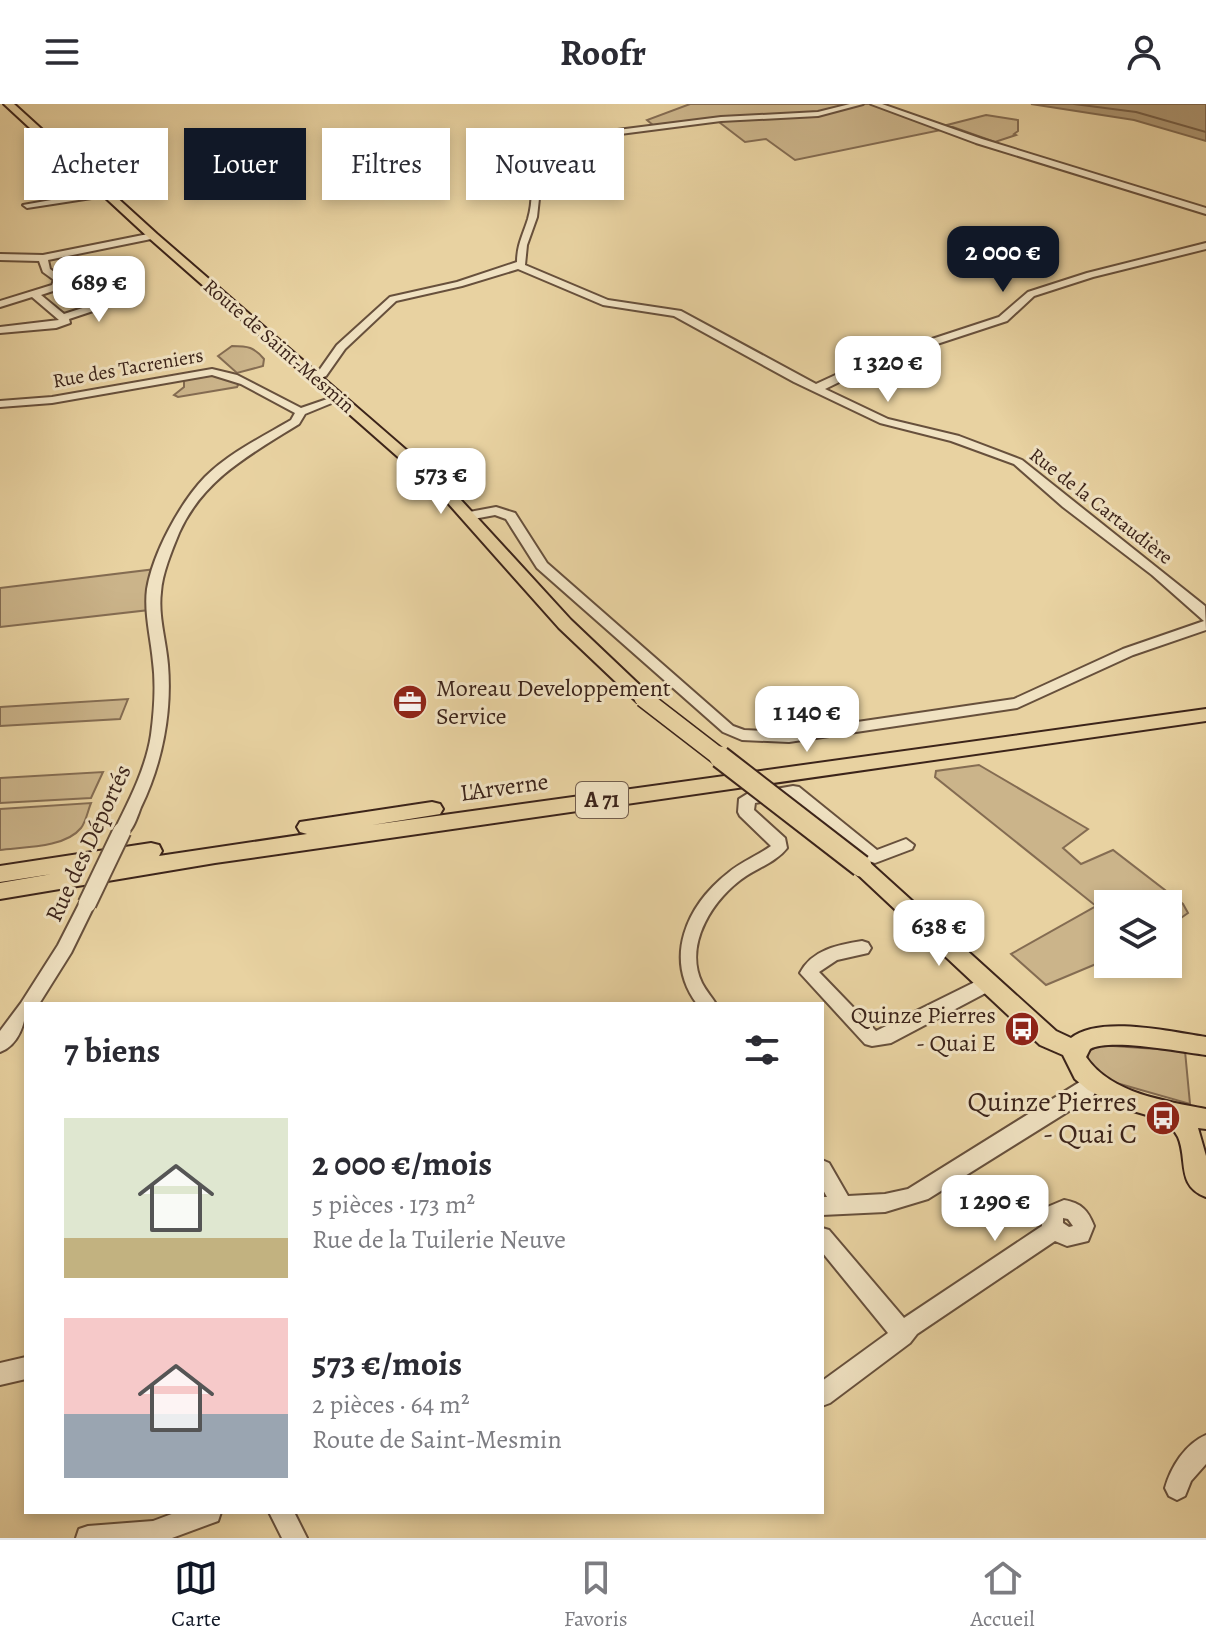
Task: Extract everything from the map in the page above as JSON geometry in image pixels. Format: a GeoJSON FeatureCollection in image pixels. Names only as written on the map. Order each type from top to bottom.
{"type":"FeatureCollection","features":[{"type":"Feature","properties":{"kind":"highway","name":"L'Arverne"},"geometry":{"type":"LineString","coordinates":[[0,874],[394,814],[1206,702]]}},
{"type":"Feature","properties":{"kind":"highway","name":"L'Arverne"},"geometry":{"type":"LineString","coordinates":[[0,891],[215,855],[1206,715]]}},
{"type":"Feature","properties":{"kind":"main road","name":"Route de Saint-Mesmin"},"geometry":{"type":"LineString","coordinates":[[9,104],[36,128]]}},
{"type":"Feature","properties":{"kind":"main road","name":"Route de Saint-Mesmin"},"geometry":{"type":"LineString","coordinates":[[115,200],[444,490],[565,624],[643,698],[861,866],[1048,1038],[1074,1050]]}},
{"type":"Feature","properties":{"kind":"main road"},"geometry":{"type":"LineString","coordinates":[[1206,1046],[1152,1038],[1100,1036],[1087,1039],[1074,1050],[1077,1065],[1091,1083],[1175,1112],[1199,1125],[1194,1171],[1206,1186]]}},
{"type":"Feature","properties":{"kind":"street"},"geometry":{"type":"LineString","coordinates":[[316,377],[322,374],[341,347],[393,299],[519,266],[523,257],[522,245],[533,217],[537,180],[528,149],[533,143],[721,119],[818,114],[859,104]]}},
{"type":"Feature","properties":{"kind":"street"},"geometry":{"type":"LineString","coordinates":[[875,104],[979,141],[1206,211]]}},
{"type":"Feature","properties":{"kind":"street"},"geometry":{"type":"LineString","coordinates":[[27,205],[61,200]]}},
{"type":"Feature","properties":{"kind":"street"},"geometry":{"type":"LineString","coordinates":[[0,257],[43,258],[153,236]]}},
{"type":"Feature","properties":{"kind":"street"},"geometry":{"type":"LineString","coordinates":[[817,388],[872,362],[1003,319],[1031,294],[1090,275],[1206,246]]}},
{"type":"Feature","properties":{"kind":"street"},"geometry":{"type":"LineString","coordinates":[[0,304],[56,287],[59,279],[46,270],[43,258]]}},
{"type":"Feature","properties":{"kind":"street","name":"Rue de la Cartaudière"},"geometry":{"type":"LineString","coordinates":[[519,266],[606,303],[677,313],[884,421],[955,438],[1018,462],[1067,504],[1157,572],[1200,609],[1206,618]]}},
{"type":"Feature","properties":{"kind":"street"},"geometry":{"type":"LineString","coordinates":[[0,330],[56,325],[66,321],[34,294]]}},
{"type":"Feature","properties":{"kind":"street"},"geometry":{"type":"LineString","coordinates":[[64,317],[123,298]]}},
{"type":"Feature","properties":{"kind":"street","name":"Rue des Tacreniers"},"geometry":{"type":"LineString","coordinates":[[0,404],[52,400],[212,372],[228,374],[301,412]]}},
{"type":"Feature","properties":{"kind":"street","name":"Rue des Déportés"},"geometry":{"type":"LineString","coordinates":[[31,1002],[65,948],[142,790],[158,736],[162,698],[154,589],[173,533],[192,500],[226,465],[295,422],[301,412],[339,398]]}},
{"type":"Feature","properties":{"kind":"street"},"geometry":{"type":"LineString","coordinates":[[468,516],[496,511],[511,516],[542,565],[713,717],[742,735],[789,737],[1017,703],[1128,652],[1206,625]]}},
{"type":"Feature","properties":{"kind":"street"},"geometry":{"type":"LineString","coordinates":[[706,1002],[691,981],[689,939],[708,901],[718,890],[738,873],[779,848],[779,842],[746,812],[747,799],[793,791],[875,857],[906,845]]}},
{"type":"Feature","properties":{"kind":"street"},"geometry":{"type":"LineString","coordinates":[[862,948],[843,950],[813,965],[809,973],[872,1039],[884,1038],[989,983]]}},
{"type":"Feature","properties":{"kind":"street"},"geometry":{"type":"LineString","coordinates":[[0,1045],[24,1012]]}},
{"type":"Feature","properties":{"kind":"street"},"geometry":{"type":"LineString","coordinates":[[824,1176],[833,1206],[905,1200],[1078,1095],[1091,1083]]}},
{"type":"Feature","properties":{"kind":"street"},"geometry":{"type":"LineString","coordinates":[[824,1394],[902,1336],[919,1334],[956,1308],[961,1295],[1055,1229]]}},
{"type":"Feature","properties":{"kind":"street"},"geometry":{"type":"LineString","coordinates":[[824,1239],[891,1317],[902,1336]]}},
{"type":"Feature","properties":{"kind":"street"},"geometry":{"type":"LineString","coordinates":[[824,1254],[885,1323],[902,1336]]}},
{"type":"Feature","properties":{"kind":"street"},"geometry":{"type":"LineString","coordinates":[[0,1374],[24,1368]]}},
{"type":"Feature","properties":{"kind":"street"},"geometry":{"type":"LineString","coordinates":[[1177,1488],[1181,1474],[1206,1447]]}},
{"type":"Feature","properties":{"kind":"street"},"geometry":{"type":"LineString","coordinates":[[92,1538],[153,1533],[204,1514]]}},
{"type":"Feature","properties":{"kind":"street"},"geometry":{"type":"LineString","coordinates":[[282,1514],[295,1538]]}},
{"type":"Feature","properties":{"kind":"shaded area"},"geometry":{"type":"Polygon","coordinates":[[[690,104],[871,104],[941,130],[795,160],[766,139],[745,142],[715,119],[654,126],[647,120],[690,104]]]}},
{"type":"Feature","properties":{"kind":"shaded area"},"geometry":{"type":"Polygon","coordinates":[[[986,115],[1018,120],[1016,135],[995,142],[947,125],[986,115]]]}},
{"type":"Feature","properties":{"kind":"shaded area"},"geometry":{"type":"Polygon","coordinates":[[[232,346],[254,350],[264,359],[263,366],[237,373],[218,356],[232,346]]]}},
{"type":"Feature","properties":{"kind":"shaded area"},"geometry":{"type":"Polygon","coordinates":[[[211,374],[239,383],[237,387],[178,397],[174,395],[184,387],[184,379],[211,374]]]}},
{"type":"Feature","properties":{"kind":"shaded area"},"geometry":{"type":"Polygon","coordinates":[[[156,569],[149,610],[0,627],[0,588],[156,569]]]}},
{"type":"Feature","properties":{"kind":"shaded area"},"geometry":{"type":"Polygon","coordinates":[[[128,699],[120,719],[0,726],[0,707],[128,699]]]}},
{"type":"Feature","properties":{"kind":"shaded area"},"geometry":{"type":"Polygon","coordinates":[[[979,765],[1088,829],[1063,848],[1081,864],[1113,850],[1165,890],[1094,890],[1094,904],[935,777],[936,771],[979,765]]]}},
{"type":"Feature","properties":{"kind":"shaded area"},"geometry":{"type":"Polygon","coordinates":[[[103,772],[91,798],[0,803],[0,778],[103,772]]]}},
{"type":"Feature","properties":{"kind":"shaded area"},"geometry":{"type":"Polygon","coordinates":[[[91,803],[86,819],[74,835],[54,843],[0,850],[0,809],[91,803]]]}},
{"type":"Feature","properties":{"kind":"shaded area"},"geometry":{"type":"Polygon","coordinates":[[[1182,903],[1183,904],[1188,913],[1182,917],[1182,903]]]}},
{"type":"Feature","properties":{"kind":"shaded area"},"geometry":{"type":"Polygon","coordinates":[[[1094,907],[1094,965],[1046,985],[1011,954],[1094,907]]]}},
{"type":"Feature","properties":{"kind":"shaded area"},"geometry":{"type":"Polygon","coordinates":[[[1099,1045],[1185,1051],[1190,1104],[1113,1082],[1088,1063],[1088,1052],[1099,1045]]]}},
{"type":"Feature","properties":{"kind":"water"},"geometry":{"type":"Polygon","coordinates":[[[1031,104],[1206,104],[1206,141],[1134,120],[1031,104]]]}},
{"type":"Feature","properties":{"kind":"place","name":"Moreau Developpement Service"},"geometry":{"type":"Point","coordinates":[410,702]}},
{"type":"Feature","properties":{"kind":"place","name":"Quinze Pierres - Quai E"},"geometry":{"type":"Point","coordinates":[1022,1029]}},
{"type":"Feature","properties":{"kind":"place","name":"Quinze Pierres - Quai C"},"geometry":{"type":"Point","coordinates":[1163,1118]}}]}
